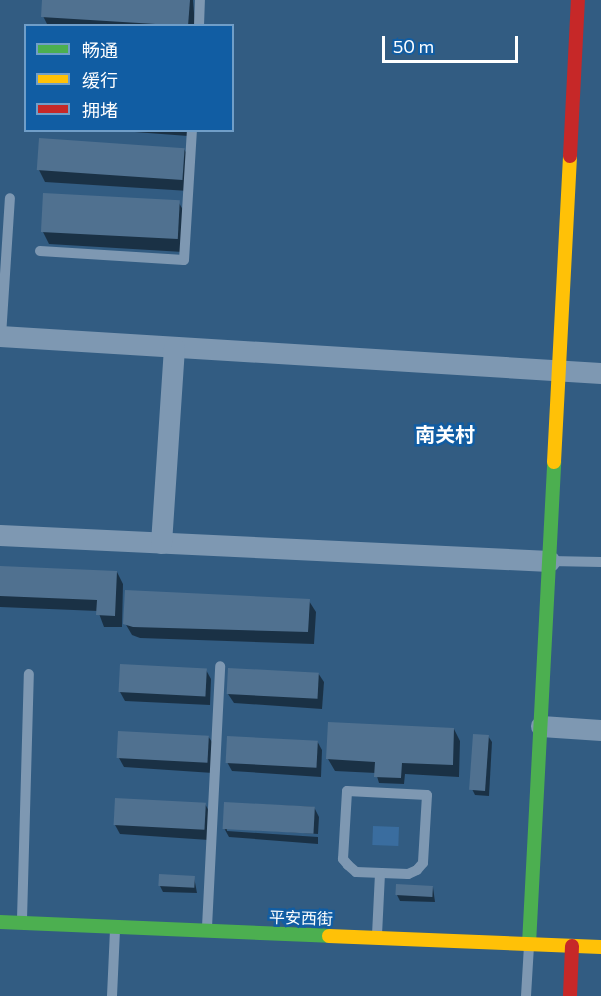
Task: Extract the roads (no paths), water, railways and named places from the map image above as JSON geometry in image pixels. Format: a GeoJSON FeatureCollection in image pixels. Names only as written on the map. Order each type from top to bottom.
{"type":"FeatureCollection","features":[{"type":"Feature","properties":{"kind":"street"},"geometry":{"type":"LineString","coordinates":[[529,944],[578,0]]}},
{"type":"Feature","properties":{"kind":"street"},"geometry":{"type":"LineString","coordinates":[[1,336],[601,373]]}},
{"type":"Feature","properties":{"kind":"street"},"geometry":{"type":"LineString","coordinates":[[161,543],[174,347]]}},
{"type":"Feature","properties":{"kind":"street"},"geometry":{"type":"LineString","coordinates":[[0,535],[549,561]]}},
{"type":"Feature","properties":{"kind":"street"},"geometry":{"type":"LineString","coordinates":[[541,726],[601,730]]}},
{"type":"Feature","properties":{"kind":"street","name":"平安西街"},"geometry":{"type":"LineString","coordinates":[[0,922],[601,947]]}},
{"type":"Feature","properties":{"kind":"street"},"geometry":{"type":"LineString","coordinates":[[570,996],[572,946]]}},
{"type":"Feature","properties":{"kind":"lane"},"geometry":{"type":"LineString","coordinates":[[199,24],[200,0]]}},
{"type":"Feature","properties":{"kind":"lane"},"geometry":{"type":"LineString","coordinates":[[40,251],[184,260],[192,132]]}},
{"type":"Feature","properties":{"kind":"lane"},"geometry":{"type":"LineString","coordinates":[[1,336],[4,229],[10,198]]}},
{"type":"Feature","properties":{"kind":"lane"},"geometry":{"type":"LineString","coordinates":[[549,561],[601,562]]}},
{"type":"Feature","properties":{"kind":"lane"},"geometry":{"type":"LineString","coordinates":[[207,930],[220,666]]}},
{"type":"Feature","properties":{"kind":"lane"},"geometry":{"type":"LineString","coordinates":[[21,922],[28,674]]}},
{"type":"Feature","properties":{"kind":"lane"},"geometry":{"type":"LineString","coordinates":[[346,791],[427,795],[423,863],[408,874],[380,873],[356,872],[343,859],[346,791]]}},
{"type":"Feature","properties":{"kind":"lane"},"geometry":{"type":"LineString","coordinates":[[377,938],[380,873]]}},
{"type":"Feature","properties":{"kind":"lane"},"geometry":{"type":"LineString","coordinates":[[112,996],[115,926]]}},
{"type":"Feature","properties":{"kind":"lane"},"geometry":{"type":"LineString","coordinates":[[526,996],[529,944]]}},
{"type":"Feature","properties":{"kind":"water"},"geometry":{"type":"Polygon","coordinates":[[[373,826],[399,827],[398,846],[372,845],[373,826]]]}},
{"type":"Feature","properties":{"kind":"district","name":"南关村"},"geometry":{"type":"Point","coordinates":[445,434]}}]}
